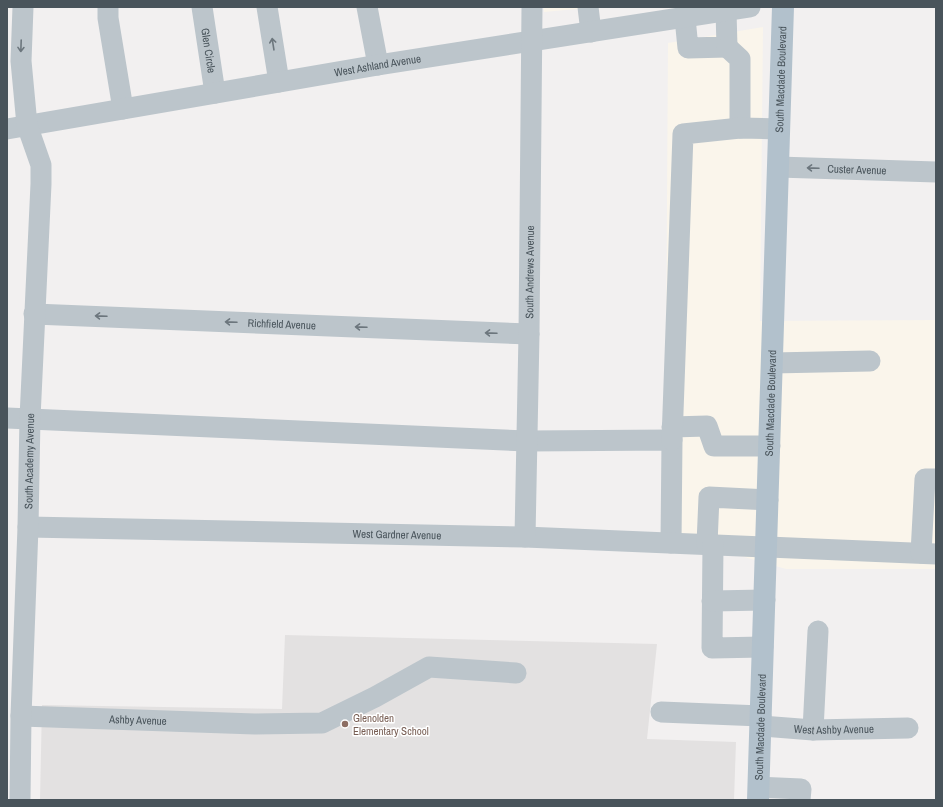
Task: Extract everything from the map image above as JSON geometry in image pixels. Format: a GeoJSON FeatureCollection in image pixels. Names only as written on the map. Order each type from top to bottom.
{"type":"FeatureCollection","features":[{"type":"Feature","properties":{"kind":"main road","name":"South Macdade Boulevard"},"geometry":{"type":"LineString","coordinates":[[759,794],[782,7]]}},
{"type":"Feature","properties":{"kind":"street","name":"South Academy Avenue"},"geometry":{"type":"LineString","coordinates":[[20,800],[30,418],[41,184],[41,165],[17,127],[14,71],[21,61],[23,7]]}},
{"type":"Feature","properties":{"kind":"street"},"geometry":{"type":"LineString","coordinates":[[108,7],[108,18],[123,109]]}},
{"type":"Feature","properties":{"kind":"street","name":"Glen Circle"},"geometry":{"type":"LineString","coordinates":[[202,7],[215,93]]}},
{"type":"Feature","properties":{"kind":"street"},"geometry":{"type":"LineString","coordinates":[[267,7],[279,82]]}},
{"type":"Feature","properties":{"kind":"street"},"geometry":{"type":"LineString","coordinates":[[367,7],[378,65]]}},
{"type":"Feature","properties":{"kind":"street","name":"South Andrews Avenue"},"geometry":{"type":"LineString","coordinates":[[525,537],[530,334],[532,7]]}},
{"type":"Feature","properties":{"kind":"street"},"geometry":{"type":"LineString","coordinates":[[588,7],[591,32]]}},
{"type":"Feature","properties":{"kind":"street","name":"West Ashland Avenue"},"geometry":{"type":"LineString","coordinates":[[17,127],[378,65],[750,7]]}},
{"type":"Feature","properties":{"kind":"street"},"geometry":{"type":"LineString","coordinates":[[726,11],[727,47],[740,60],[740,128]]}},
{"type":"Feature","properties":{"kind":"street"},"geometry":{"type":"LineString","coordinates":[[685,18],[688,48],[727,47]]}},
{"type":"Feature","properties":{"kind":"street"},"geometry":{"type":"LineString","coordinates":[[670,543],[672,433],[683,134],[740,128],[779,129]]}},
{"type":"Feature","properties":{"kind":"street","name":"Custer Avenue"},"geometry":{"type":"LineString","coordinates":[[778,168],[936,172]]}},
{"type":"Feature","properties":{"kind":"street","name":"Richfield Avenue"},"geometry":{"type":"LineString","coordinates":[[34,314],[530,334]]}},
{"type":"Feature","properties":{"kind":"street"},"geometry":{"type":"LineString","coordinates":[[772,363],[870,361]]}},
{"type":"Feature","properties":{"kind":"street"},"geometry":{"type":"LineString","coordinates":[[7,418],[527,441],[672,433],[707,426],[714,446],[770,446]]}},
{"type":"Feature","properties":{"kind":"street"},"geometry":{"type":"LineString","coordinates":[[929,553],[925,479],[936,479]]}},
{"type":"Feature","properties":{"kind":"street"},"geometry":{"type":"LineString","coordinates":[[763,647],[712,648],[709,497],[768,500]]}},
{"type":"Feature","properties":{"kind":"street","name":"West Gardner Avenue"},"geometry":{"type":"LineString","coordinates":[[28,527],[525,537],[929,553]]}},
{"type":"Feature","properties":{"kind":"street"},"geometry":{"type":"LineString","coordinates":[[712,600],[765,600]]}},
{"type":"Feature","properties":{"kind":"street"},"geometry":{"type":"LineString","coordinates":[[813,730],[818,631]]}},
{"type":"Feature","properties":{"kind":"street","name":"Ashby Avenue"},"geometry":{"type":"LineString","coordinates":[[21,716],[255,724],[322,723],[376,697],[429,667],[516,673]]}},
{"type":"Feature","properties":{"kind":"street","name":"West Ashby Avenue"},"geometry":{"type":"LineString","coordinates":[[661,712],[761,721],[813,730],[908,728]]}},
{"type":"Feature","properties":{"kind":"street"},"geometry":{"type":"LineString","coordinates":[[759,794],[801,789],[800,800]]}},
{"type":"Feature","properties":{"kind":"shaded area"},"geometry":{"type":"Polygon","coordinates":[[[544,7],[598,7],[544,12],[544,7]]]}},
{"type":"Feature","properties":{"kind":"shaded area"},"geometry":{"type":"Polygon","coordinates":[[[763,27],[760,321],[936,320],[936,569],[786,569],[665,534],[668,43],[763,27]]]}},
{"type":"Feature","properties":{"kind":"shaded area","name":"Glenolden Elementary School"},"geometry":{"type":"Polygon","coordinates":[[[285,635],[657,644],[647,739],[736,742],[734,800],[40,800],[42,705],[282,709],[285,635]]]}},
{"type":"Feature","properties":{"kind":"place","name":"Glenolden Elementary School"},"geometry":{"type":"Point","coordinates":[345,724]}}]}
